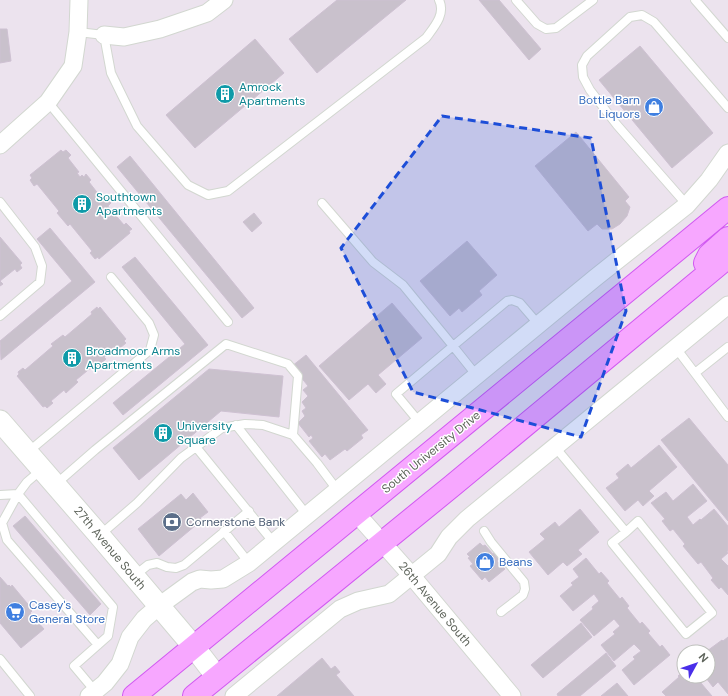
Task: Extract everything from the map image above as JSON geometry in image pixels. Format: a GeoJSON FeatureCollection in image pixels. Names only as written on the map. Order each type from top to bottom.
{"type":"FeatureCollection","features":[{"type":"Feature","properties":{"kind":"main road","name":"South University Drive"},"geometry":{"type":"LineString","coordinates":[[134,696],[728,208]]}},
{"type":"Feature","properties":{"kind":"main road"},"geometry":{"type":"LineString","coordinates":[[696,282],[709,255],[728,238]]}},
{"type":"Feature","properties":{"kind":"main road"},"geometry":{"type":"LineString","coordinates":[[194,696],[382,543],[728,257]]}},
{"type":"Feature","properties":{"kind":"street"},"geometry":{"type":"LineString","coordinates":[[0,145],[48,102],[73,66],[78,32],[79,0]]}},
{"type":"Feature","properties":{"kind":"street"},"geometry":{"type":"LineString","coordinates":[[104,35],[124,37],[160,29],[207,13],[224,0]]}},
{"type":"Feature","properties":{"kind":"street"},"geometry":{"type":"LineString","coordinates":[[92,694],[105,683],[120,664],[130,637],[144,619],[159,606],[192,582],[200,579],[223,579],[249,563],[687,205],[709,180],[728,152]]}},
{"type":"Feature","properties":{"kind":"street"},"geometry":{"type":"LineString","coordinates":[[234,696],[340,610],[358,601],[389,594],[438,554],[450,537],[468,519],[728,304]]}},
{"type":"Feature","properties":{"kind":"street","name":"27th Avenue South"},"geometry":{"type":"LineString","coordinates":[[0,421],[56,484],[194,647],[217,677]]}},
{"type":"Feature","properties":{"kind":"street","name":"26th Avenue South"},"geometry":{"type":"LineString","coordinates":[[356,513],[411,575],[512,696]]}},
{"type":"Feature","properties":{"kind":"lane"},"geometry":{"type":"LineString","coordinates":[[78,32],[104,35],[111,74],[137,126],[188,185],[208,196],[228,191],[426,38],[439,20],[441,4],[439,0]]}},
{"type":"Feature","properties":{"kind":"lane"},"geometry":{"type":"LineString","coordinates":[[516,0],[537,24],[546,30],[556,28],[594,0]]}},
{"type":"Feature","properties":{"kind":"lane"},"geometry":{"type":"LineString","coordinates":[[695,0],[728,38]]}},
{"type":"Feature","properties":{"kind":"lane"},"geometry":{"type":"LineString","coordinates":[[687,205],[617,125],[590,90],[583,77],[582,65],[587,56],[630,17],[642,15],[654,22],[728,108]]}},
{"type":"Feature","properties":{"kind":"lane"},"geometry":{"type":"LineString","coordinates":[[48,102],[228,322]]}},
{"type":"Feature","properties":{"kind":"lane"},"geometry":{"type":"LineString","coordinates":[[0,202],[35,247],[42,266],[40,282],[0,316]]}},
{"type":"Feature","properties":{"kind":"lane"},"geometry":{"type":"LineString","coordinates":[[322,203],[373,262],[403,285],[477,376]]}},
{"type":"Feature","properties":{"kind":"lane"},"geometry":{"type":"LineString","coordinates":[[28,452],[150,350],[154,335],[149,323],[111,277]]}},
{"type":"Feature","properties":{"kind":"lane"},"geometry":{"type":"LineString","coordinates":[[420,423],[396,394],[507,301],[512,300],[520,303],[539,325]]}},
{"type":"Feature","properties":{"kind":"lane"},"geometry":{"type":"LineString","coordinates":[[56,484],[95,450],[226,344],[288,364],[298,376],[293,435]]}},
{"type":"Feature","properties":{"kind":"lane"},"geometry":{"type":"LineString","coordinates":[[695,373],[728,347]]}},
{"type":"Feature","properties":{"kind":"lane"},"geometry":{"type":"LineString","coordinates":[[676,348],[728,417]]}},
{"type":"Feature","properties":{"kind":"lane"},"geometry":{"type":"LineString","coordinates":[[99,535],[137,502],[181,458],[222,428],[236,425],[263,425],[293,435],[338,490]]}},
{"type":"Feature","properties":{"kind":"lane"},"geometry":{"type":"LineString","coordinates":[[236,425],[307,516]]}},
{"type":"Feature","properties":{"kind":"lane"},"geometry":{"type":"LineString","coordinates":[[196,447],[274,542]]}},
{"type":"Feature","properties":{"kind":"lane"},"geometry":{"type":"LineString","coordinates":[[555,447],[626,532]]}},
{"type":"Feature","properties":{"kind":"lane"},"geometry":{"type":"LineString","coordinates":[[42,469],[27,482],[18,494],[2,523],[7,540],[98,646]]}},
{"type":"Feature","properties":{"kind":"lane"},"geometry":{"type":"LineString","coordinates":[[0,495],[18,494]]}},
{"type":"Feature","properties":{"kind":"lane"},"geometry":{"type":"LineString","coordinates":[[18,494],[113,607],[108,636],[74,666],[92,694]]}},
{"type":"Feature","properties":{"kind":"lane"},"geometry":{"type":"LineString","coordinates":[[134,577],[148,565],[157,563],[167,567],[176,568],[184,565],[249,511]]}},
{"type":"Feature","properties":{"kind":"lane"},"geometry":{"type":"LineString","coordinates":[[638,522],[712,613],[686,634],[612,543],[626,532],[638,522]]}},
{"type":"Feature","properties":{"kind":"lane"},"geometry":{"type":"LineString","coordinates":[[224,531],[249,563]]}},
{"type":"Feature","properties":{"kind":"lane"},"geometry":{"type":"LineString","coordinates":[[484,531],[491,542],[524,582],[526,589],[523,595],[501,612]]}},
{"type":"Feature","properties":{"kind":"lane"},"geometry":{"type":"LineString","coordinates":[[0,546],[7,540]]}},
{"type":"Feature","properties":{"kind":"lane"},"geometry":{"type":"LineString","coordinates":[[0,659],[30,696]]}},
{"type":"Feature","properties":{"kind":"highlighted area"},"geometry":{"type":"Polygon","coordinates":[[[442,116],[591,138],[626,311],[581,437],[413,392],[341,248],[442,116]]]}},
{"type":"Feature","properties":{"kind":"building"},"geometry":{"type":"Polygon","coordinates":[[[337,0],[406,0],[317,73],[289,39],[337,0]]]}},
{"type":"Feature","properties":{"kind":"building"},"geometry":{"type":"Polygon","coordinates":[[[479,0],[499,0],[541,49],[529,60],[479,0]]]}},
{"type":"Feature","properties":{"kind":"building"},"geometry":{"type":"Polygon","coordinates":[[[0,29],[7,29],[11,61],[0,63],[0,29]]]}},
{"type":"Feature","properties":{"kind":"building","name":"Amrock Apartments"},"geometry":{"type":"Polygon","coordinates":[[[255,39],[284,73],[195,148],[166,115],[255,39]]]}},
{"type":"Feature","properties":{"kind":"building"},"geometry":{"type":"Polygon","coordinates":[[[640,46],[713,133],[672,168],[599,80],[640,46]]]}},
{"type":"Feature","properties":{"kind":"building"},"geometry":{"type":"Polygon","coordinates":[[[576,132],[629,197],[625,201],[630,207],[627,216],[620,224],[612,229],[602,229],[597,224],[588,231],[535,166],[576,132]]]}},
{"type":"Feature","properties":{"kind":"building","name":"Southtown Apartments"},"geometry":{"type":"Polygon","coordinates":[[[61,150],[63,152],[66,150],[71,155],[68,158],[79,172],[77,173],[80,177],[82,175],[84,177],[86,174],[91,180],[89,182],[103,200],[106,198],[111,203],[107,209],[110,213],[112,211],[124,225],[126,223],[132,229],[129,231],[130,233],[99,259],[98,257],[95,259],[90,253],[92,251],[70,224],[68,226],[57,213],[59,211],[37,184],[34,186],[30,180],[32,178],[30,175],[61,150]]]}},
{"type":"Feature","properties":{"kind":"building"},"geometry":{"type":"Polygon","coordinates":[[[130,156],[254,308],[242,318],[117,167],[130,156]]]}},
{"type":"Feature","properties":{"kind":"building"},"geometry":{"type":"Polygon","coordinates":[[[254,213],[262,223],[252,232],[243,222],[254,213]]]}},
{"type":"Feature","properties":{"kind":"building"},"geometry":{"type":"Polygon","coordinates":[[[50,228],[95,282],[1,360],[0,341],[72,281],[37,239],[50,228]]]}},
{"type":"Feature","properties":{"kind":"building"},"geometry":{"type":"Polygon","coordinates":[[[0,237],[22,263],[20,265],[22,268],[17,272],[15,269],[0,281],[0,237]]]}},
{"type":"Feature","properties":{"kind":"building"},"geometry":{"type":"Polygon","coordinates":[[[467,241],[497,275],[479,291],[482,295],[462,312],[459,308],[450,316],[420,281],[467,241]]]}},
{"type":"Feature","properties":{"kind":"building"},"geometry":{"type":"Polygon","coordinates":[[[135,257],[208,345],[123,415],[113,403],[185,344],[122,267],[135,257]]]}},
{"type":"Feature","properties":{"kind":"building"},"geometry":{"type":"Polygon","coordinates":[[[392,303],[422,338],[378,375],[386,384],[376,393],[368,384],[349,400],[319,366],[392,303]]]}},
{"type":"Feature","properties":{"kind":"building","name":"Broadmoor Arms Apartments"},"geometry":{"type":"Polygon","coordinates":[[[97,307],[98,309],[100,307],[126,339],[124,341],[126,343],[120,348],[118,345],[104,357],[106,359],[95,369],[93,366],[76,380],[78,382],[66,393],[64,390],[51,401],[53,403],[47,408],[45,406],[43,407],[17,376],[19,374],[18,372],[23,368],[25,370],[53,346],[51,344],[63,335],[65,337],[92,314],[91,312],[97,307]]]}},
{"type":"Feature","properties":{"kind":"building"},"geometry":{"type":"Polygon","coordinates":[[[306,355],[368,430],[361,435],[363,438],[347,451],[345,449],[330,460],[325,454],[322,457],[309,441],[313,438],[311,435],[309,437],[298,423],[305,416],[302,411],[306,408],[302,402],[308,396],[303,390],[308,386],[292,366],[306,355]]]}},
{"type":"Feature","properties":{"kind":"building","name":"University Square"},"geometry":{"type":"Polygon","coordinates":[[[209,369],[283,376],[279,417],[221,411],[139,480],[113,448],[209,369]]]}},
{"type":"Feature","properties":{"kind":"building"},"geometry":{"type":"Polygon","coordinates":[[[689,418],[728,465],[728,521],[661,440],[689,418]]]}},
{"type":"Feature","properties":{"kind":"building"},"geometry":{"type":"Polygon","coordinates":[[[659,445],[677,467],[649,491],[654,496],[643,506],[638,500],[625,511],[606,488],[619,478],[616,474],[628,464],[631,468],[659,445]]]}},
{"type":"Feature","properties":{"kind":"building"},"geometry":{"type":"Polygon","coordinates":[[[693,484],[707,501],[687,517],[693,525],[714,509],[728,526],[728,553],[721,559],[728,566],[728,595],[721,587],[719,589],[711,580],[713,578],[701,562],[698,564],[683,546],[685,544],[673,529],[670,531],[662,521],[665,519],[651,503],[666,492],[673,501],[693,484]]]}},
{"type":"Feature","properties":{"kind":"building"},"geometry":{"type":"Polygon","coordinates":[[[193,493],[208,512],[200,518],[202,520],[159,556],[138,529],[181,494],[186,500],[193,493]]]}},
{"type":"Feature","properties":{"kind":"building"},"geometry":{"type":"Polygon","coordinates":[[[580,509],[599,532],[578,550],[582,554],[567,566],[563,562],[548,575],[529,552],[545,539],[540,534],[555,522],[559,527],[580,509]]]}},
{"type":"Feature","properties":{"kind":"building","name":"Casey's General Store"},"geometry":{"type":"Polygon","coordinates":[[[25,516],[101,604],[90,615],[13,526],[25,516]]]}},
{"type":"Feature","properties":{"kind":"building","name":"Beans"},"geometry":{"type":"Polygon","coordinates":[[[480,543],[483,546],[485,545],[493,554],[495,552],[500,558],[497,561],[505,569],[489,582],[485,577],[482,580],[470,566],[473,564],[468,558],[470,557],[467,554],[480,543]]]}},
{"type":"Feature","properties":{"kind":"building"},"geometry":{"type":"Polygon","coordinates":[[[586,558],[599,574],[601,572],[609,581],[607,583],[620,599],[622,597],[629,606],[627,608],[640,624],[642,622],[650,631],[648,633],[660,647],[662,645],[670,655],[634,685],[622,670],[635,659],[633,657],[641,651],[634,644],[614,661],[601,645],[615,634],[613,632],[620,626],[614,619],[594,636],[580,620],[593,609],[592,607],[599,601],[594,594],[573,611],[560,596],[573,585],[571,583],[579,577],[573,569],[586,558]]]}},
{"type":"Feature","properties":{"kind":"building","name":"Casey's General Store"},"geometry":{"type":"Polygon","coordinates":[[[0,577],[8,586],[9,585],[11,587],[12,585],[32,609],[30,613],[44,629],[21,648],[0,623],[0,577]]]}},
{"type":"Feature","properties":{"kind":"building"},"geometry":{"type":"Polygon","coordinates":[[[581,623],[592,637],[543,678],[531,665],[581,623]]]}},
{"type":"Feature","properties":{"kind":"building"},"geometry":{"type":"Polygon","coordinates":[[[728,637],[728,694],[718,682],[716,684],[716,644],[722,640],[723,641],[728,637]]]}},
{"type":"Feature","properties":{"kind":"building"},"geometry":{"type":"Polygon","coordinates":[[[606,653],[616,666],[580,696],[558,696],[557,694],[606,653]]]}},
{"type":"Feature","properties":{"kind":"building"},"geometry":{"type":"Polygon","coordinates":[[[322,658],[331,669],[335,666],[340,672],[336,675],[354,696],[277,696],[322,658]]]}},
{"type":"Feature","properties":{"kind":"building"},"geometry":{"type":"Polygon","coordinates":[[[676,680],[676,684],[702,684],[712,696],[666,696],[662,692],[676,680]]]}},
{"type":"Feature","properties":{"kind":"building"},"geometry":{"type":"Polygon","coordinates":[[[617,683],[628,696],[601,696],[617,683]]]}},
{"type":"Feature","properties":{"kind":"place","name":"Amrock Apartments"},"geometry":{"type":"Point","coordinates":[225,94]}},
{"type":"Feature","properties":{"kind":"place","name":"Bottle Barn Liquors"},"geometry":{"type":"Point","coordinates":[654,107]}},
{"type":"Feature","properties":{"kind":"place","name":"Southtown Apartments"},"geometry":{"type":"Point","coordinates":[82,204]}},
{"type":"Feature","properties":{"kind":"place","name":"Broadmoor Arms Apartments"},"geometry":{"type":"Point","coordinates":[72,358]}},
{"type":"Feature","properties":{"kind":"place","name":"University Square"},"geometry":{"type":"Point","coordinates":[163,433]}},
{"type":"Feature","properties":{"kind":"place","name":"Cornerstone Bank"},"geometry":{"type":"Point","coordinates":[172,522]}},
{"type":"Feature","properties":{"kind":"place","name":"Beans"},"geometry":{"type":"Point","coordinates":[485,562]}},
{"type":"Feature","properties":{"kind":"place","name":"Casey's General Store"},"geometry":{"type":"Point","coordinates":[15,612]}}]}
